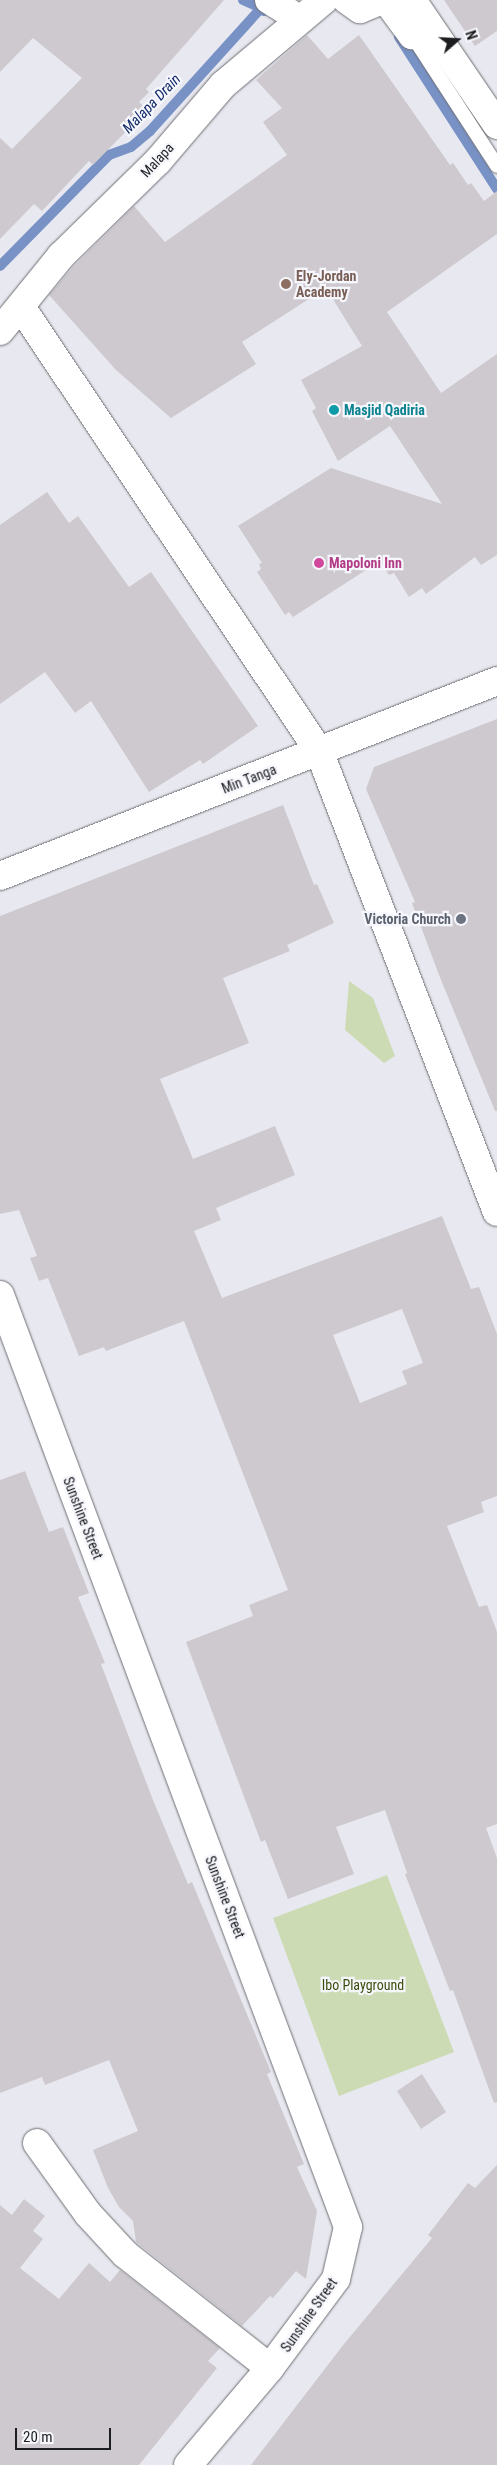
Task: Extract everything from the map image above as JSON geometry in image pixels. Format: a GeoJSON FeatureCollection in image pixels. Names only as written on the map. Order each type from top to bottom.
{"type":"FeatureCollection","features":[{"type":"Feature","properties":{"kind":"street","name":"Malapa"},"geometry":{"type":"LineString","coordinates":[[0,331],[61,256],[158,161],[223,85],[324,0]]}},
{"type":"Feature","properties":{"kind":"street"},"geometry":{"type":"LineString","coordinates":[[370,1],[412,35],[415,29],[414,3]]}},
{"type":"Feature","properties":{"kind":"street"},"geometry":{"type":"LineString","coordinates":[[414,3],[497,125]]}},
{"type":"Feature","properties":{"kind":"street"},"geometry":{"type":"LineString","coordinates":[[20,307],[319,751],[497,1212]]}},
{"type":"Feature","properties":{"kind":"street","name":"Min Tanga"},"geometry":{"type":"LineString","coordinates":[[0,876],[497,681]]}},
{"type":"Feature","properties":{"kind":"street","name":"Sunshine Street"},"geometry":{"type":"LineString","coordinates":[[0,1295],[348,2227],[336,2279],[270,2368],[188,2465]]}},
{"type":"Feature","properties":{"kind":"street"},"geometry":{"type":"LineString","coordinates":[[37,2143],[88,2214],[125,2254],[270,2368]]}},
{"type":"Feature","properties":{"kind":"lane"},"geometry":{"type":"LineString","coordinates":[[412,35],[497,166]]}},
{"type":"Feature","properties":{"kind":"green space"},"geometry":{"type":"Polygon","coordinates":[[[349,981],[373,998],[395,1056],[384,1063],[345,1030],[349,981]]]}},
{"type":"Feature","properties":{"kind":"green space","name":"Ibo Playground"},"geometry":{"type":"Polygon","coordinates":[[[387,1875],[454,2052],[339,2096],[273,1918],[387,1875]]]}},
{"type":"Feature","properties":{"kind":"building"},"geometry":{"type":"Polygon","coordinates":[[[0,0],[224,0],[146,89],[149,92],[139,102],[147,110],[93,165],[89,161],[42,211],[34,204],[0,239],[0,138],[12,149],[82,78],[33,38],[0,72],[0,0]]]}},
{"type":"Feature","properties":{"kind":"building"},"geometry":{"type":"Polygon","coordinates":[[[444,0],[497,0],[497,31],[475,46],[444,0]]]}},
{"type":"Feature","properties":{"kind":"building"},"geometry":{"type":"Polygon","coordinates":[[[307,35],[328,59],[359,35],[450,165],[453,163],[468,185],[471,183],[484,201],[497,191],[497,234],[387,312],[441,393],[497,354],[497,555],[481,565],[475,557],[426,594],[422,588],[409,597],[394,573],[389,575],[380,561],[293,617],[289,612],[285,615],[257,572],[261,569],[259,564],[262,563],[238,526],[331,468],[442,504],[390,426],[338,461],[312,411],[316,408],[301,380],[362,346],[326,288],[242,342],[256,364],[171,418],[116,370],[49,295],[73,267],[134,206],[165,242],[287,155],[263,122],[282,108],[256,80],[307,35]]]}},
{"type":"Feature","properties":{"kind":"building"},"geometry":{"type":"Polygon","coordinates":[[[47,492],[69,523],[78,516],[129,587],[151,572],[258,726],[203,764],[200,760],[149,792],[91,701],[75,713],[45,672],[0,704],[0,525],[47,492]]]}},
{"type":"Feature","properties":{"kind":"building"},"geometry":{"type":"Polygon","coordinates":[[[497,719],[497,1111],[495,1111],[439,975],[412,903],[415,902],[366,789],[374,767],[497,719]]]}},
{"type":"Feature","properties":{"kind":"building"},"geometry":{"type":"Polygon","coordinates":[[[283,805],[314,885],[317,884],[334,923],[287,945],[290,951],[223,978],[249,1043],[160,1079],[193,1159],[275,1126],[295,1175],[216,1208],[221,1220],[194,1231],[222,1298],[442,1216],[471,1289],[479,1287],[497,1334],[497,1496],[481,1502],[484,1512],[447,1526],[479,1607],[487,1605],[497,1632],[497,1824],[486,1828],[497,1858],[497,2102],[494,2103],[453,1990],[450,1991],[405,1874],[407,1873],[385,1810],[336,1827],[354,1874],[288,1899],[265,1840],[261,1842],[186,1642],[253,1616],[249,1605],[288,1590],[184,1321],[106,1351],[104,1347],[79,1356],[48,1278],[39,1281],[30,1258],[37,1256],[19,1210],[0,1214],[0,916],[283,805]],[[402,1309],[333,1335],[360,1403],[407,1384],[402,1371],[423,1363],[402,1309]]]}},
{"type":"Feature","properties":{"kind":"building"},"geometry":{"type":"Polygon","coordinates":[[[25,1471],[49,1532],[63,1527],[89,1593],[78,1597],[105,1663],[101,1664],[153,1800],[188,1884],[192,1882],[271,2072],[267,2074],[304,2164],[297,2167],[317,2211],[306,2279],[296,2271],[273,2298],[270,2296],[242,2326],[136,2242],[133,2221],[119,2207],[108,2188],[93,2150],[138,2131],[109,2060],[45,2085],[42,2077],[0,2093],[0,1480],[25,1471]]]}},
{"type":"Feature","properties":{"kind":"building"},"geometry":{"type":"Polygon","coordinates":[[[422,2074],[446,2112],[421,2129],[397,2091],[422,2074]]]}},
{"type":"Feature","properties":{"kind":"building"},"geometry":{"type":"Polygon","coordinates":[[[497,2165],[497,2465],[251,2465],[344,2344],[432,2238],[428,2235],[468,2183],[475,2188],[497,2165]]]}},
{"type":"Feature","properties":{"kind":"building"},"geometry":{"type":"Polygon","coordinates":[[[24,2199],[45,2216],[33,2231],[43,2239],[20,2268],[59,2299],[89,2263],[110,2282],[120,2270],[220,2348],[208,2361],[217,2368],[139,2465],[0,2465],[0,2205],[12,2215],[24,2199]]]}},
{"type":"Feature","properties":{"kind":"waterway"},"geometry":{"type":"LineString","coordinates":[[243,0],[261,8]]}},
{"type":"Feature","properties":{"kind":"waterway","name":"Malapa Drain"},"geometry":{"type":"LineString","coordinates":[[0,266],[109,155],[131,147],[150,131],[261,8],[264,11],[268,7]]}},
{"type":"Feature","properties":{"kind":"waterway"},"geometry":{"type":"LineString","coordinates":[[399,37],[497,189]]}},
{"type":"Feature","properties":{"kind":"place","name":"Ely-Jordan Academy"},"geometry":{"type":"Point","coordinates":[286,284]}},
{"type":"Feature","properties":{"kind":"place","name":"Masjid Qadiria"},"geometry":{"type":"Point","coordinates":[334,410]}},
{"type":"Feature","properties":{"kind":"place","name":"Mapoloni Inn"},"geometry":{"type":"Point","coordinates":[319,563]}},
{"type":"Feature","properties":{"kind":"place","name":"Victoria Church"},"geometry":{"type":"Point","coordinates":[461,919]}}]}
